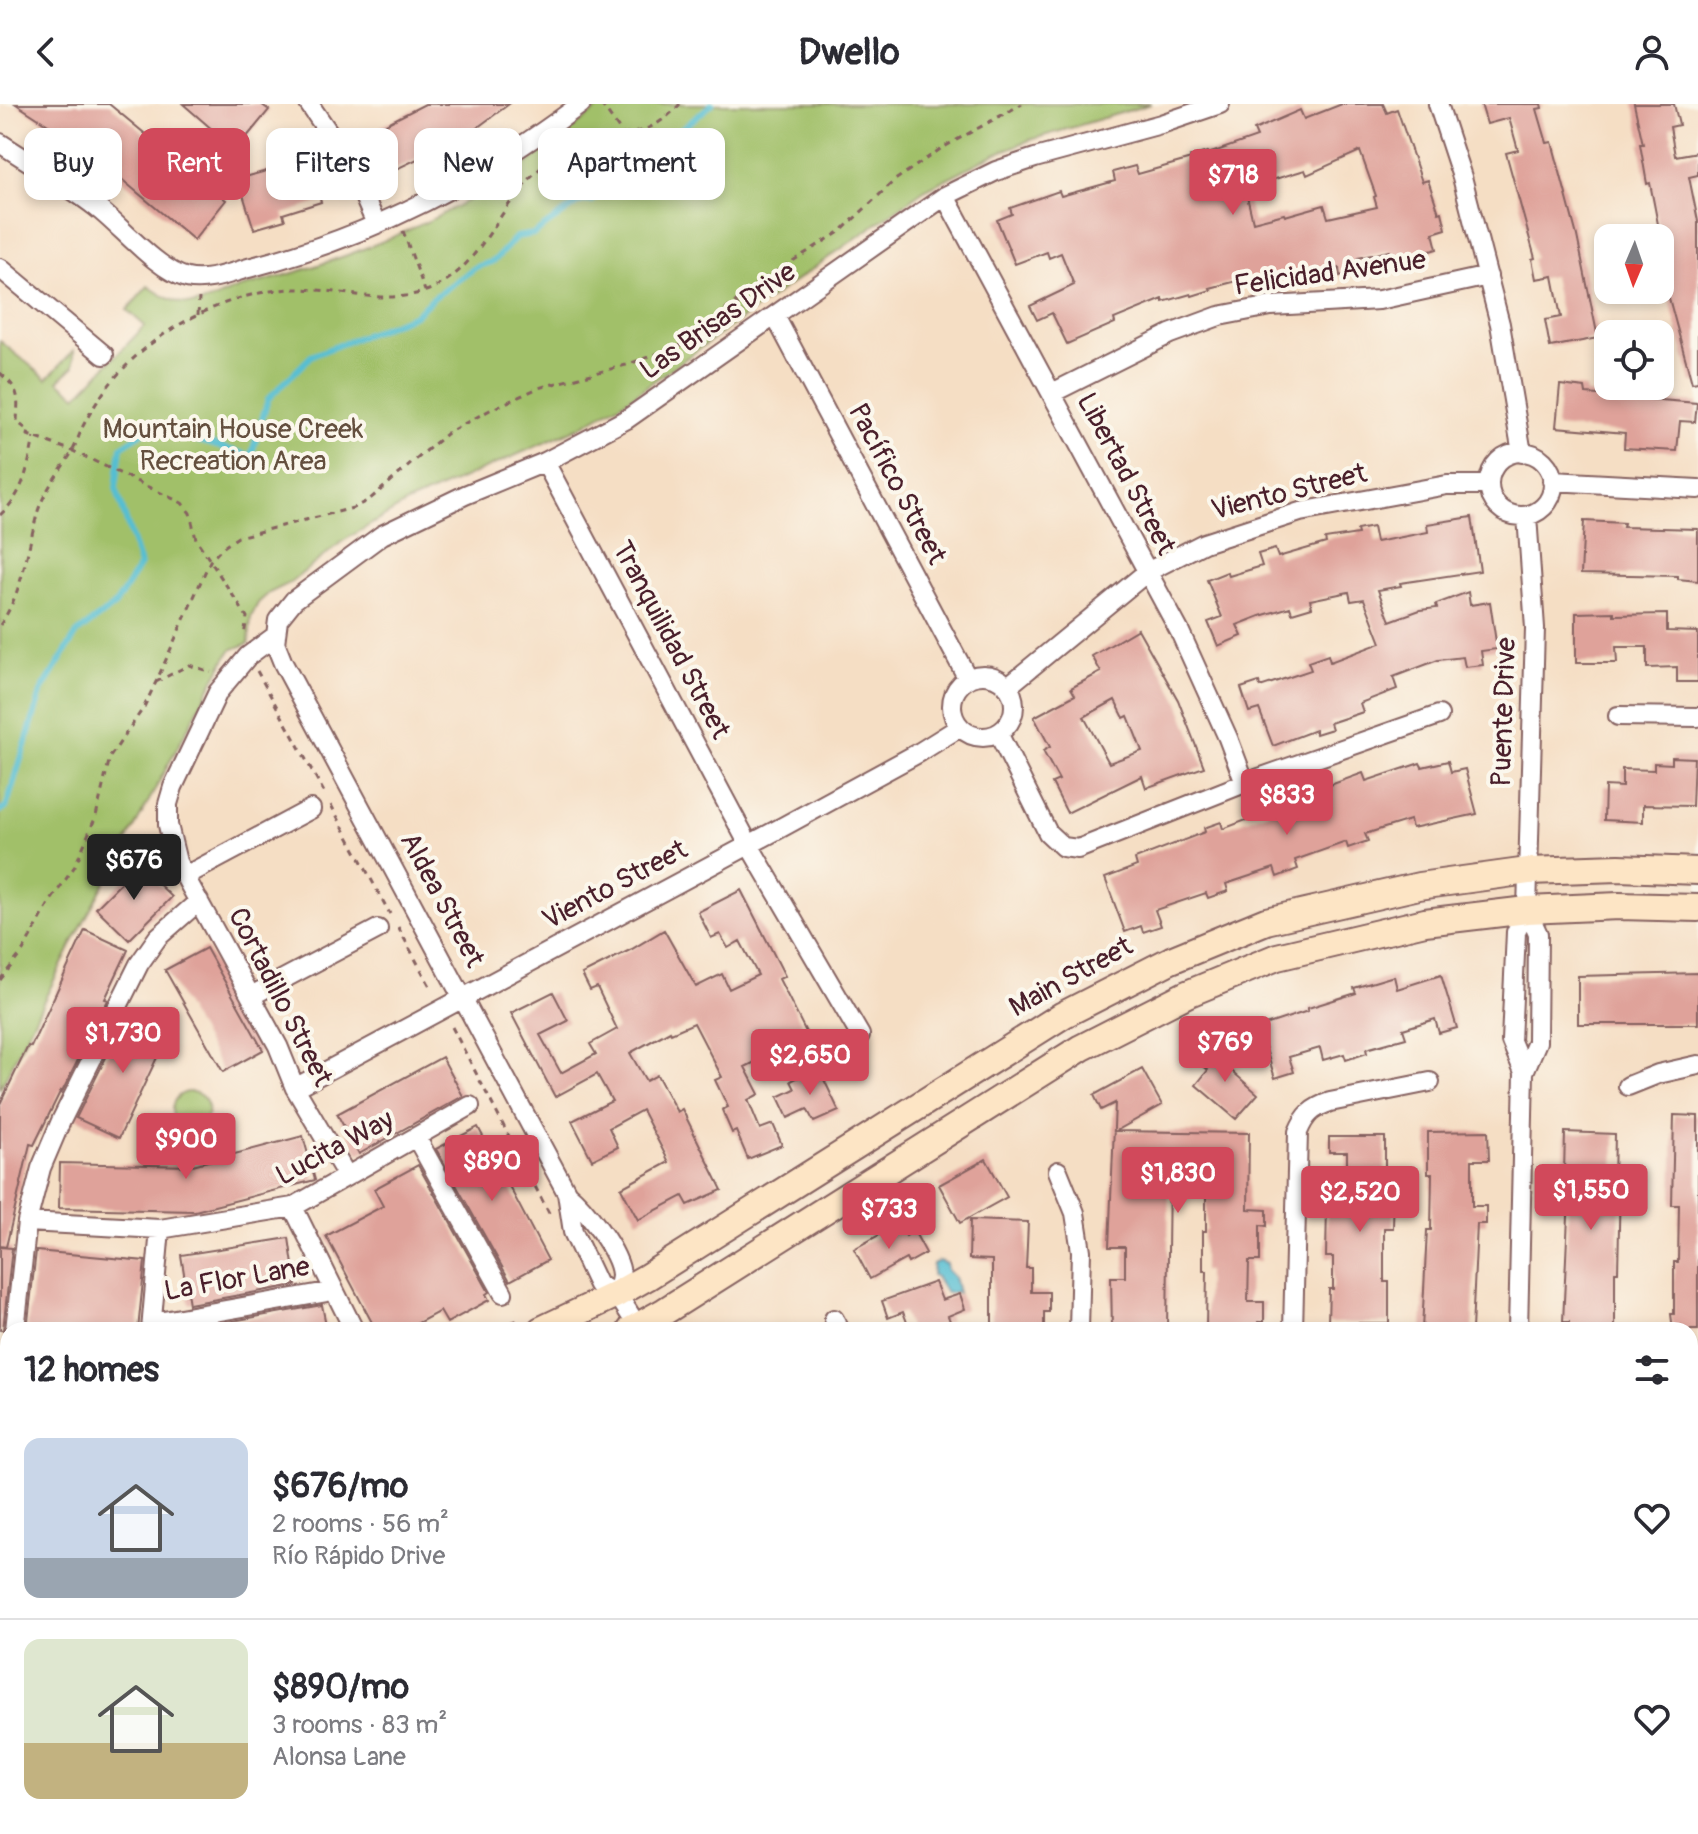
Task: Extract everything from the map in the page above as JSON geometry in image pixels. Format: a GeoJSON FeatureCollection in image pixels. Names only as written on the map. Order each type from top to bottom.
{"type":"FeatureCollection","features":[{"type":"Feature","properties":{"kind":"street"},"geometry":{"type":"LineString","coordinates":[[309,104],[349,162],[376,224]]}},
{"type":"Feature","properties":{"kind":"street"},"geometry":{"type":"LineString","coordinates":[[0,143],[97,207],[176,273],[200,280],[273,262],[398,216],[511,156],[580,104]]}},
{"type":"Feature","properties":{"kind":"street","name":"Las Brisas Drive"},"geometry":{"type":"LineString","coordinates":[[275,634],[278,620],[294,600],[382,535],[465,495],[545,462],[627,419],[945,196],[1009,166],[1161,124],[1220,104]]}},
{"type":"Feature","properties":{"kind":"street"},"geometry":{"type":"LineString","coordinates":[[1438,104],[1462,177],[1500,324],[1522,453]]}},
{"type":"Feature","properties":{"kind":"street","name":"Libertad Street"},"geometry":{"type":"LineString","coordinates":[[945,196],[1180,632],[1245,783]]}},
{"type":"Feature","properties":{"kind":"street"},"geometry":{"type":"LineString","coordinates":[[0,268],[104,355]]}},
{"type":"Feature","properties":{"kind":"street","name":"Felicidad Avenue"},"geometry":{"type":"LineString","coordinates":[[1052,393],[1170,334],[1219,316],[1271,306],[1379,300],[1488,276]]}},
{"type":"Feature","properties":{"kind":"street","name":"Pacífico Street"},"geometry":{"type":"LineString","coordinates":[[775,316],[968,679]]}},
{"type":"Feature","properties":{"kind":"street"},"geometry":{"type":"LineString","coordinates":[[1514,453],[1534,456],[1545,463],[1552,481],[1548,500],[1539,510],[1527,516],[1509,514],[1501,509],[1494,502],[1489,485],[1493,468],[1514,453]]}},
{"type":"Feature","properties":{"kind":"street","name":"Tranquilidad Street"},"geometry":{"type":"LineString","coordinates":[[545,462],[749,845],[860,1035]]}},
{"type":"Feature","properties":{"kind":"street"},"geometry":{"type":"LineString","coordinates":[[1552,481],[1698,489]]}},
{"type":"Feature","properties":{"kind":"street","name":"Viento Street"},"geometry":{"type":"LineString","coordinates":[[1007,687],[1147,572],[1204,543],[1300,512],[1447,485],[1489,485]]}},
{"type":"Feature","properties":{"kind":"street","name":"Puente Drive"},"geometry":{"type":"LineString","coordinates":[[1518,1322],[1524,1072],[1537,1042],[1538,934],[1527,910],[1535,628],[1527,516]]}},
{"type":"Feature","properties":{"kind":"street","name":"Cortadillo Street"},"geometry":{"type":"LineString","coordinates":[[275,634],[248,656],[218,692],[173,787],[168,804],[168,825],[172,847],[185,876],[278,1046],[295,1088],[347,1176]]}},
{"type":"Feature","properties":{"kind":"street","name":"Aldea Street"},"geometry":{"type":"LineString","coordinates":[[275,634],[283,663],[567,1193],[583,1206],[607,1242],[621,1273],[617,1294]]}},
{"type":"Feature","properties":{"kind":"street"},"geometry":{"type":"LineString","coordinates":[[989,676],[1007,687],[1012,696],[1012,717],[998,733],[974,736],[960,727],[955,720],[952,701],[968,679],[989,676]]}},
{"type":"Feature","properties":{"kind":"street"},"geometry":{"type":"LineString","coordinates":[[998,733],[1048,833],[1063,847],[1078,849],[1245,783],[1439,715]]}},
{"type":"Feature","properties":{"kind":"street"},"geometry":{"type":"LineString","coordinates":[[1618,716],[1698,717]]}},
{"type":"Feature","properties":{"kind":"street","name":"Viento Street"},"geometry":{"type":"LineString","coordinates":[[295,1088],[749,845],[960,727]]}},
{"type":"Feature","properties":{"kind":"street"},"geometry":{"type":"LineString","coordinates":[[185,876],[311,809]]}},
{"type":"Feature","properties":{"kind":"street","name":"Main Street"},"geometry":{"type":"LineString","coordinates":[[539,1322],[617,1294],[1063,1015],[1171,960],[1266,921],[1419,886],[1528,871],[1619,868],[1698,871]]}},
{"type":"Feature","properties":{"kind":"street"},"geometry":{"type":"LineString","coordinates":[[16,1322],[27,1222],[41,1168],[61,1121],[139,964],[158,937],[199,901]]}},
{"type":"Feature","properties":{"kind":"street"},"geometry":{"type":"LineString","coordinates":[[648,1322],[1081,1048],[1187,994],[1277,957],[1425,922],[1527,910],[1619,906],[1698,908]]}},
{"type":"Feature","properties":{"kind":"street"},"geometry":{"type":"LineString","coordinates":[[251,996],[378,929]]}},
{"type":"Feature","properties":{"kind":"street"},"geometry":{"type":"LineString","coordinates":[[1628,1086],[1658,1074],[1698,1065]]}},
{"type":"Feature","properties":{"kind":"street"},"geometry":{"type":"LineString","coordinates":[[1293,1322],[1298,1132],[1305,1117],[1315,1107],[1330,1102],[1430,1082]]}},
{"type":"Feature","properties":{"kind":"street","name":"Lucita Way"},"geometry":{"type":"LineString","coordinates":[[27,1222],[160,1229],[293,1207],[470,1106]]}},
{"type":"Feature","properties":{"kind":"street"},"geometry":{"type":"LineString","coordinates":[[416,1137],[503,1293]]}},
{"type":"Feature","properties":{"kind":"street"},"geometry":{"type":"LineString","coordinates":[[1058,1171],[1079,1231],[1079,1322]]}},
{"type":"Feature","properties":{"kind":"street","name":"Aldea Street"},"geometry":{"type":"LineString","coordinates":[[567,1193],[569,1217],[579,1249],[598,1285],[617,1294],[633,1322]]}},
{"type":"Feature","properties":{"kind":"street"},"geometry":{"type":"LineString","coordinates":[[293,1207],[350,1322]]}},
{"type":"Feature","properties":{"kind":"street"},"geometry":{"type":"LineString","coordinates":[[152,1322],[160,1229]]}},
{"type":"Feature","properties":{"kind":"street","name":"La Flor Lane"},"geometry":{"type":"LineString","coordinates":[[177,1322],[333,1291]]}},
{"type":"Feature","properties":{"kind":"path"},"geometry":{"type":"LineString","coordinates":[[601,104],[618,128]]}},
{"type":"Feature","properties":{"kind":"path"},"geometry":{"type":"LineString","coordinates":[[649,128],[658,125],[680,104]]}},
{"type":"Feature","properties":{"kind":"path"},"geometry":{"type":"LineString","coordinates":[[0,625],[20,583],[39,507],[55,477],[73,451],[94,407],[126,366],[160,337],[198,315],[269,291],[298,289],[385,299],[425,291],[447,282],[460,271],[538,171]]}},
{"type":"Feature","properties":{"kind":"path"},"geometry":{"type":"LineString","coordinates":[[398,216],[425,291]]}},
{"type":"Feature","properties":{"kind":"path"},"geometry":{"type":"LineString","coordinates":[[0,373],[19,394],[17,422],[29,431],[28,435],[73,451],[167,493],[190,513],[196,539],[247,617],[243,645],[248,656],[431,988]]}},
{"type":"Feature","properties":{"kind":"path"},"geometry":{"type":"LineString","coordinates":[[0,515],[22,488],[34,437]]}},
{"type":"Feature","properties":{"kind":"path"},"geometry":{"type":"LineString","coordinates":[[156,682],[189,665],[230,677]]}},
{"type":"Feature","properties":{"kind":"path"},"geometry":{"type":"LineString","coordinates":[[452,1027],[542,1196],[552,1221]]}},
{"type":"Feature","properties":{"kind":"green space","name":"Mountain House Creek Recreation Area"},"geometry":{"type":"Polygon","coordinates":[[[604,104],[1151,104],[1030,140],[924,190],[627,400],[578,428],[409,502],[343,541],[290,583],[269,593],[258,603],[251,617],[249,643],[231,650],[224,661],[75,938],[0,1089],[0,341],[47,379],[74,350],[74,366],[58,381],[77,396],[145,326],[127,310],[148,286],[174,301],[199,303],[376,244],[468,200],[522,200],[522,166],[538,155],[538,200],[725,200],[725,128],[573,128],[604,104]]]}},
{"type":"Feature","properties":{"kind":"green space"},"geometry":{"type":"Polygon","coordinates":[[[190,1092],[202,1098],[208,1110],[202,1122],[190,1128],[178,1122],[172,1110],[178,1098],[190,1092]]]}},
{"type":"Feature","properties":{"kind":"water"},"geometry":{"type":"Polygon","coordinates":[[[1237,1031],[1263,1054],[1254,1064],[1228,1041],[1237,1031]]]}},
{"type":"Feature","properties":{"kind":"water"},"geometry":{"type":"Polygon","coordinates":[[[939,1261],[946,1264],[954,1277],[958,1293],[946,1293],[932,1275],[933,1264],[939,1261]]]}},
{"type":"Feature","properties":{"kind":"building"},"geometry":{"type":"Polygon","coordinates":[[[16,104],[109,104],[138,128],[138,193],[122,180],[122,128],[53,128],[16,104]]]}},
{"type":"Feature","properties":{"kind":"building"},"geometry":{"type":"Polygon","coordinates":[[[183,104],[261,104],[269,110],[250,133],[250,128],[211,128],[183,104]]]}},
{"type":"Feature","properties":{"kind":"building"},"geometry":{"type":"Polygon","coordinates":[[[425,104],[509,104],[477,128],[414,128],[414,161],[398,168],[398,128],[378,128],[425,104]]]}},
{"type":"Feature","properties":{"kind":"building"},"geometry":{"type":"Polygon","coordinates":[[[1342,104],[1383,104],[1387,113],[1397,109],[1422,182],[1428,180],[1439,213],[1442,212],[1446,229],[1433,233],[1437,249],[1392,262],[1389,251],[1358,258],[1361,271],[1340,276],[1339,268],[1312,276],[1310,270],[1265,281],[1264,274],[1192,296],[1163,302],[1163,299],[1114,319],[1115,323],[1067,344],[1052,313],[1037,320],[1030,306],[1074,285],[1061,253],[1049,258],[1047,252],[1015,264],[997,220],[1012,214],[1010,208],[1059,191],[1061,196],[1115,181],[1113,172],[1135,166],[1138,174],[1208,154],[1257,137],[1254,130],[1300,110],[1304,119],[1342,104]],[[1360,151],[1307,175],[1305,170],[1245,188],[1253,222],[1324,205],[1328,218],[1377,207],[1360,151]]]}},
{"type":"Feature","properties":{"kind":"building"},"geometry":{"type":"Polygon","coordinates":[[[1481,104],[1541,104],[1542,108],[1537,109],[1547,143],[1552,142],[1577,236],[1594,320],[1594,339],[1550,347],[1545,320],[1561,317],[1553,276],[1536,279],[1532,259],[1535,258],[1506,153],[1518,150],[1509,118],[1487,124],[1481,104]]]}},
{"type":"Feature","properties":{"kind":"building"},"geometry":{"type":"Polygon","coordinates":[[[1634,104],[1674,104],[1679,125],[1670,127],[1675,156],[1698,152],[1698,175],[1689,177],[1698,221],[1698,382],[1692,383],[1671,304],[1674,304],[1674,224],[1658,224],[1650,183],[1647,184],[1640,144],[1643,144],[1634,104]]]}},
{"type":"Feature","properties":{"kind":"building"},"geometry":{"type":"Polygon","coordinates":[[[266,171],[266,200],[321,202],[283,214],[285,220],[254,229],[245,200],[250,200],[250,176],[266,171]]]}},
{"type":"Feature","properties":{"kind":"building"},"geometry":{"type":"Polygon","coordinates":[[[146,200],[226,200],[194,240],[146,200]]]}},
{"type":"Feature","properties":{"kind":"building"},"geometry":{"type":"Polygon","coordinates":[[[1560,385],[1585,388],[1586,394],[1594,395],[1594,400],[1697,403],[1695,422],[1680,421],[1677,451],[1624,448],[1625,433],[1556,427],[1560,385]]]}},
{"type":"Feature","properties":{"kind":"building"},"geometry":{"type":"Polygon","coordinates":[[[1472,517],[1480,571],[1400,583],[1401,586],[1378,590],[1390,621],[1420,610],[1437,608],[1436,604],[1468,592],[1470,605],[1490,602],[1497,649],[1481,651],[1483,665],[1465,667],[1463,657],[1438,660],[1393,677],[1397,689],[1360,703],[1363,712],[1330,723],[1332,729],[1316,734],[1315,730],[1273,746],[1259,709],[1249,712],[1241,688],[1259,682],[1260,687],[1311,670],[1308,662],[1328,655],[1330,662],[1381,643],[1364,599],[1351,601],[1349,592],[1310,600],[1312,607],[1292,613],[1290,607],[1260,616],[1237,625],[1242,636],[1218,646],[1208,622],[1222,617],[1207,580],[1227,572],[1229,576],[1262,566],[1258,554],[1275,549],[1278,557],[1326,543],[1325,539],[1358,534],[1357,530],[1373,527],[1376,542],[1428,532],[1427,524],[1472,517]]]}},
{"type":"Feature","properties":{"kind":"building"},"geometry":{"type":"Polygon","coordinates":[[[1584,521],[1624,523],[1623,527],[1698,529],[1698,581],[1678,579],[1678,576],[1581,574],[1584,521]]]}},
{"type":"Feature","properties":{"kind":"building"},"geometry":{"type":"Polygon","coordinates":[[[1614,612],[1614,615],[1667,614],[1667,631],[1698,632],[1698,682],[1677,682],[1677,667],[1647,668],[1647,647],[1616,647],[1617,663],[1576,663],[1576,613],[1614,612]]]}},
{"type":"Feature","properties":{"kind":"building"},"geometry":{"type":"Polygon","coordinates":[[[1138,629],[1178,700],[1204,767],[1146,788],[1142,776],[1067,813],[1052,783],[1059,780],[1043,751],[1050,747],[1034,717],[1075,695],[1071,688],[1101,672],[1092,656],[1138,629]],[[1115,700],[1084,717],[1109,763],[1142,751],[1128,716],[1124,718],[1115,700]]]}},
{"type":"Feature","properties":{"kind":"building"},"geometry":{"type":"Polygon","coordinates":[[[1672,757],[1694,758],[1692,806],[1643,805],[1643,822],[1604,820],[1605,786],[1622,787],[1622,769],[1654,770],[1654,763],[1672,764],[1672,757]]]}},
{"type":"Feature","properties":{"kind":"building"},"geometry":{"type":"Polygon","coordinates":[[[1448,761],[1451,772],[1465,769],[1477,814],[1412,828],[1410,820],[1365,834],[1368,841],[1348,848],[1346,842],[1295,860],[1298,869],[1277,877],[1274,868],[1226,884],[1228,891],[1208,898],[1206,893],[1155,910],[1161,926],[1143,932],[1141,926],[1125,932],[1105,878],[1137,866],[1135,859],[1205,832],[1204,828],[1221,822],[1223,829],[1275,809],[1272,801],[1290,795],[1292,799],[1363,773],[1366,781],[1420,763],[1422,767],[1448,761]]]}},
{"type":"Feature","properties":{"kind":"building"},"geometry":{"type":"Polygon","coordinates":[[[139,865],[172,897],[129,940],[96,908],[139,865]]]}},
{"type":"Feature","properties":{"kind":"building"},"geometry":{"type":"Polygon","coordinates":[[[741,890],[785,976],[779,979],[808,1036],[745,1067],[759,1094],[748,1100],[760,1129],[773,1124],[782,1145],[748,1159],[736,1131],[732,1133],[722,1110],[728,1107],[715,1080],[722,1077],[694,1023],[670,1031],[630,1053],[646,1081],[657,1075],[677,1112],[682,1109],[722,1190],[688,1205],[683,1196],[638,1220],[621,1188],[669,1162],[642,1110],[609,1128],[618,1147],[592,1160],[572,1121],[612,1101],[597,1074],[555,1097],[511,1013],[553,992],[568,1021],[540,1035],[561,1073],[596,1054],[590,1044],[617,1029],[597,987],[590,990],[582,974],[664,930],[696,987],[722,974],[729,989],[758,975],[740,941],[728,948],[720,934],[711,938],[698,912],[741,890]]]}},
{"type":"Feature","properties":{"kind":"building"},"geometry":{"type":"Polygon","coordinates":[[[85,930],[128,950],[105,999],[108,1000],[61,1094],[61,1090],[34,1145],[30,1144],[6,1247],[0,1246],[0,1104],[28,1046],[31,1047],[85,930]]]}},
{"type":"Feature","properties":{"kind":"building"},"geometry":{"type":"Polygon","coordinates":[[[206,948],[263,1050],[223,1072],[165,970],[206,948]]]}},
{"type":"Feature","properties":{"kind":"building"},"geometry":{"type":"Polygon","coordinates":[[[1698,973],[1698,1024],[1578,1024],[1578,976],[1698,973]]]}},
{"type":"Feature","properties":{"kind":"building"},"geometry":{"type":"Polygon","coordinates":[[[1441,975],[1457,1028],[1439,1033],[1435,1019],[1403,1029],[1406,1038],[1366,1049],[1367,1053],[1346,1060],[1344,1054],[1323,1060],[1320,1048],[1289,1057],[1294,1072],[1275,1078],[1259,1027],[1356,993],[1354,988],[1394,976],[1397,989],[1441,975]]]}},
{"type":"Feature","properties":{"kind":"building"},"geometry":{"type":"Polygon","coordinates":[[[129,1011],[170,1030],[119,1138],[76,1118],[129,1011]]]}},
{"type":"Feature","properties":{"kind":"building"},"geometry":{"type":"Polygon","coordinates":[[[1218,1045],[1233,1058],[1226,1066],[1258,1094],[1236,1119],[1196,1085],[1208,1070],[1201,1064],[1218,1045]]]}},
{"type":"Feature","properties":{"kind":"building"},"geometry":{"type":"Polygon","coordinates":[[[442,1057],[463,1096],[359,1154],[337,1114],[442,1057]]]}},
{"type":"Feature","properties":{"kind":"building"},"geometry":{"type":"Polygon","coordinates":[[[818,1067],[839,1111],[814,1122],[807,1109],[788,1118],[778,1097],[795,1089],[791,1081],[818,1067]]]}},
{"type":"Feature","properties":{"kind":"building"},"geometry":{"type":"Polygon","coordinates":[[[1142,1069],[1162,1105],[1116,1131],[1249,1133],[1248,1209],[1267,1210],[1267,1226],[1260,1225],[1260,1261],[1249,1261],[1248,1302],[1264,1302],[1264,1322],[1206,1322],[1207,1271],[1203,1271],[1206,1176],[1169,1176],[1167,1322],[1112,1322],[1111,1277],[1125,1277],[1125,1247],[1109,1247],[1115,1103],[1101,1110],[1094,1095],[1142,1069]]]}},
{"type":"Feature","properties":{"kind":"building"},"geometry":{"type":"Polygon","coordinates":[[[1674,1115],[1698,1116],[1698,1322],[1672,1322],[1674,1262],[1678,1262],[1679,1205],[1672,1205],[1674,1115]]]}},
{"type":"Feature","properties":{"kind":"building"},"geometry":{"type":"Polygon","coordinates":[[[478,1127],[548,1260],[510,1281],[436,1149],[478,1127]]]}},
{"type":"Feature","properties":{"kind":"building"},"geometry":{"type":"Polygon","coordinates":[[[1488,1131],[1489,1160],[1472,1160],[1472,1206],[1486,1206],[1486,1224],[1477,1224],[1472,1322],[1422,1322],[1427,1230],[1431,1230],[1432,1174],[1428,1174],[1428,1132],[1488,1131]]]}},
{"type":"Feature","properties":{"kind":"building"},"geometry":{"type":"Polygon","coordinates":[[[1565,1132],[1615,1134],[1614,1183],[1620,1183],[1615,1322],[1563,1322],[1570,1174],[1564,1174],[1565,1132]]]}},
{"type":"Feature","properties":{"kind":"building"},"geometry":{"type":"Polygon","coordinates":[[[303,1136],[315,1180],[195,1211],[59,1208],[60,1163],[189,1166],[303,1136]]]}},
{"type":"Feature","properties":{"kind":"building"},"geometry":{"type":"Polygon","coordinates":[[[1329,1137],[1385,1137],[1385,1187],[1394,1187],[1393,1228],[1384,1228],[1384,1282],[1389,1282],[1389,1322],[1328,1322],[1329,1289],[1333,1289],[1333,1257],[1326,1257],[1327,1205],[1336,1205],[1336,1193],[1347,1193],[1347,1152],[1329,1152],[1329,1137]]]}},
{"type":"Feature","properties":{"kind":"building"},"geometry":{"type":"Polygon","coordinates":[[[986,1159],[1007,1197],[960,1223],[939,1185],[986,1159]]]}},
{"type":"Feature","properties":{"kind":"building"},"geometry":{"type":"Polygon","coordinates":[[[418,1165],[489,1292],[486,1294],[489,1300],[449,1322],[440,1311],[420,1322],[372,1322],[326,1236],[383,1206],[374,1189],[418,1165]]]}},
{"type":"Feature","properties":{"kind":"building"},"geometry":{"type":"Polygon","coordinates":[[[970,1220],[1028,1222],[1026,1268],[1031,1268],[1031,1292],[1049,1292],[1049,1312],[1044,1312],[1044,1322],[992,1322],[992,1260],[969,1259],[970,1220]]]}},
{"type":"Feature","properties":{"kind":"building"},"geometry":{"type":"Polygon","coordinates":[[[899,1224],[906,1236],[914,1231],[926,1253],[908,1263],[906,1259],[870,1279],[854,1249],[899,1224]]]}},
{"type":"Feature","properties":{"kind":"building"},"geometry":{"type":"Polygon","coordinates":[[[289,1238],[296,1285],[189,1304],[181,1255],[289,1238]]]}},
{"type":"Feature","properties":{"kind":"building"},"geometry":{"type":"Polygon","coordinates":[[[0,1247],[12,1248],[4,1322],[0,1322],[0,1247]]]}},
{"type":"Feature","properties":{"kind":"building"},"geometry":{"type":"Polygon","coordinates":[[[36,1251],[145,1261],[139,1322],[28,1322],[36,1251]]]}},
{"type":"Feature","properties":{"kind":"building"},"geometry":{"type":"Polygon","coordinates":[[[935,1282],[942,1300],[960,1294],[965,1309],[948,1316],[950,1321],[947,1322],[907,1322],[903,1312],[888,1318],[882,1301],[935,1282]]]}},
{"type":"Feature","properties":{"kind":"building"},"geometry":{"type":"Polygon","coordinates":[[[322,1305],[325,1322],[227,1322],[322,1305]]]}},
{"type":"Feature","properties":{"kind":"waterway"},"geometry":{"type":"LineString","coordinates":[[0,811],[6,808],[42,690],[77,633],[115,605],[140,565],[116,488],[121,447],[152,427],[251,456],[268,399],[311,356],[415,315],[476,267],[494,261],[516,237],[534,234],[581,201],[592,201],[625,167],[665,143],[712,104]]}}]}
